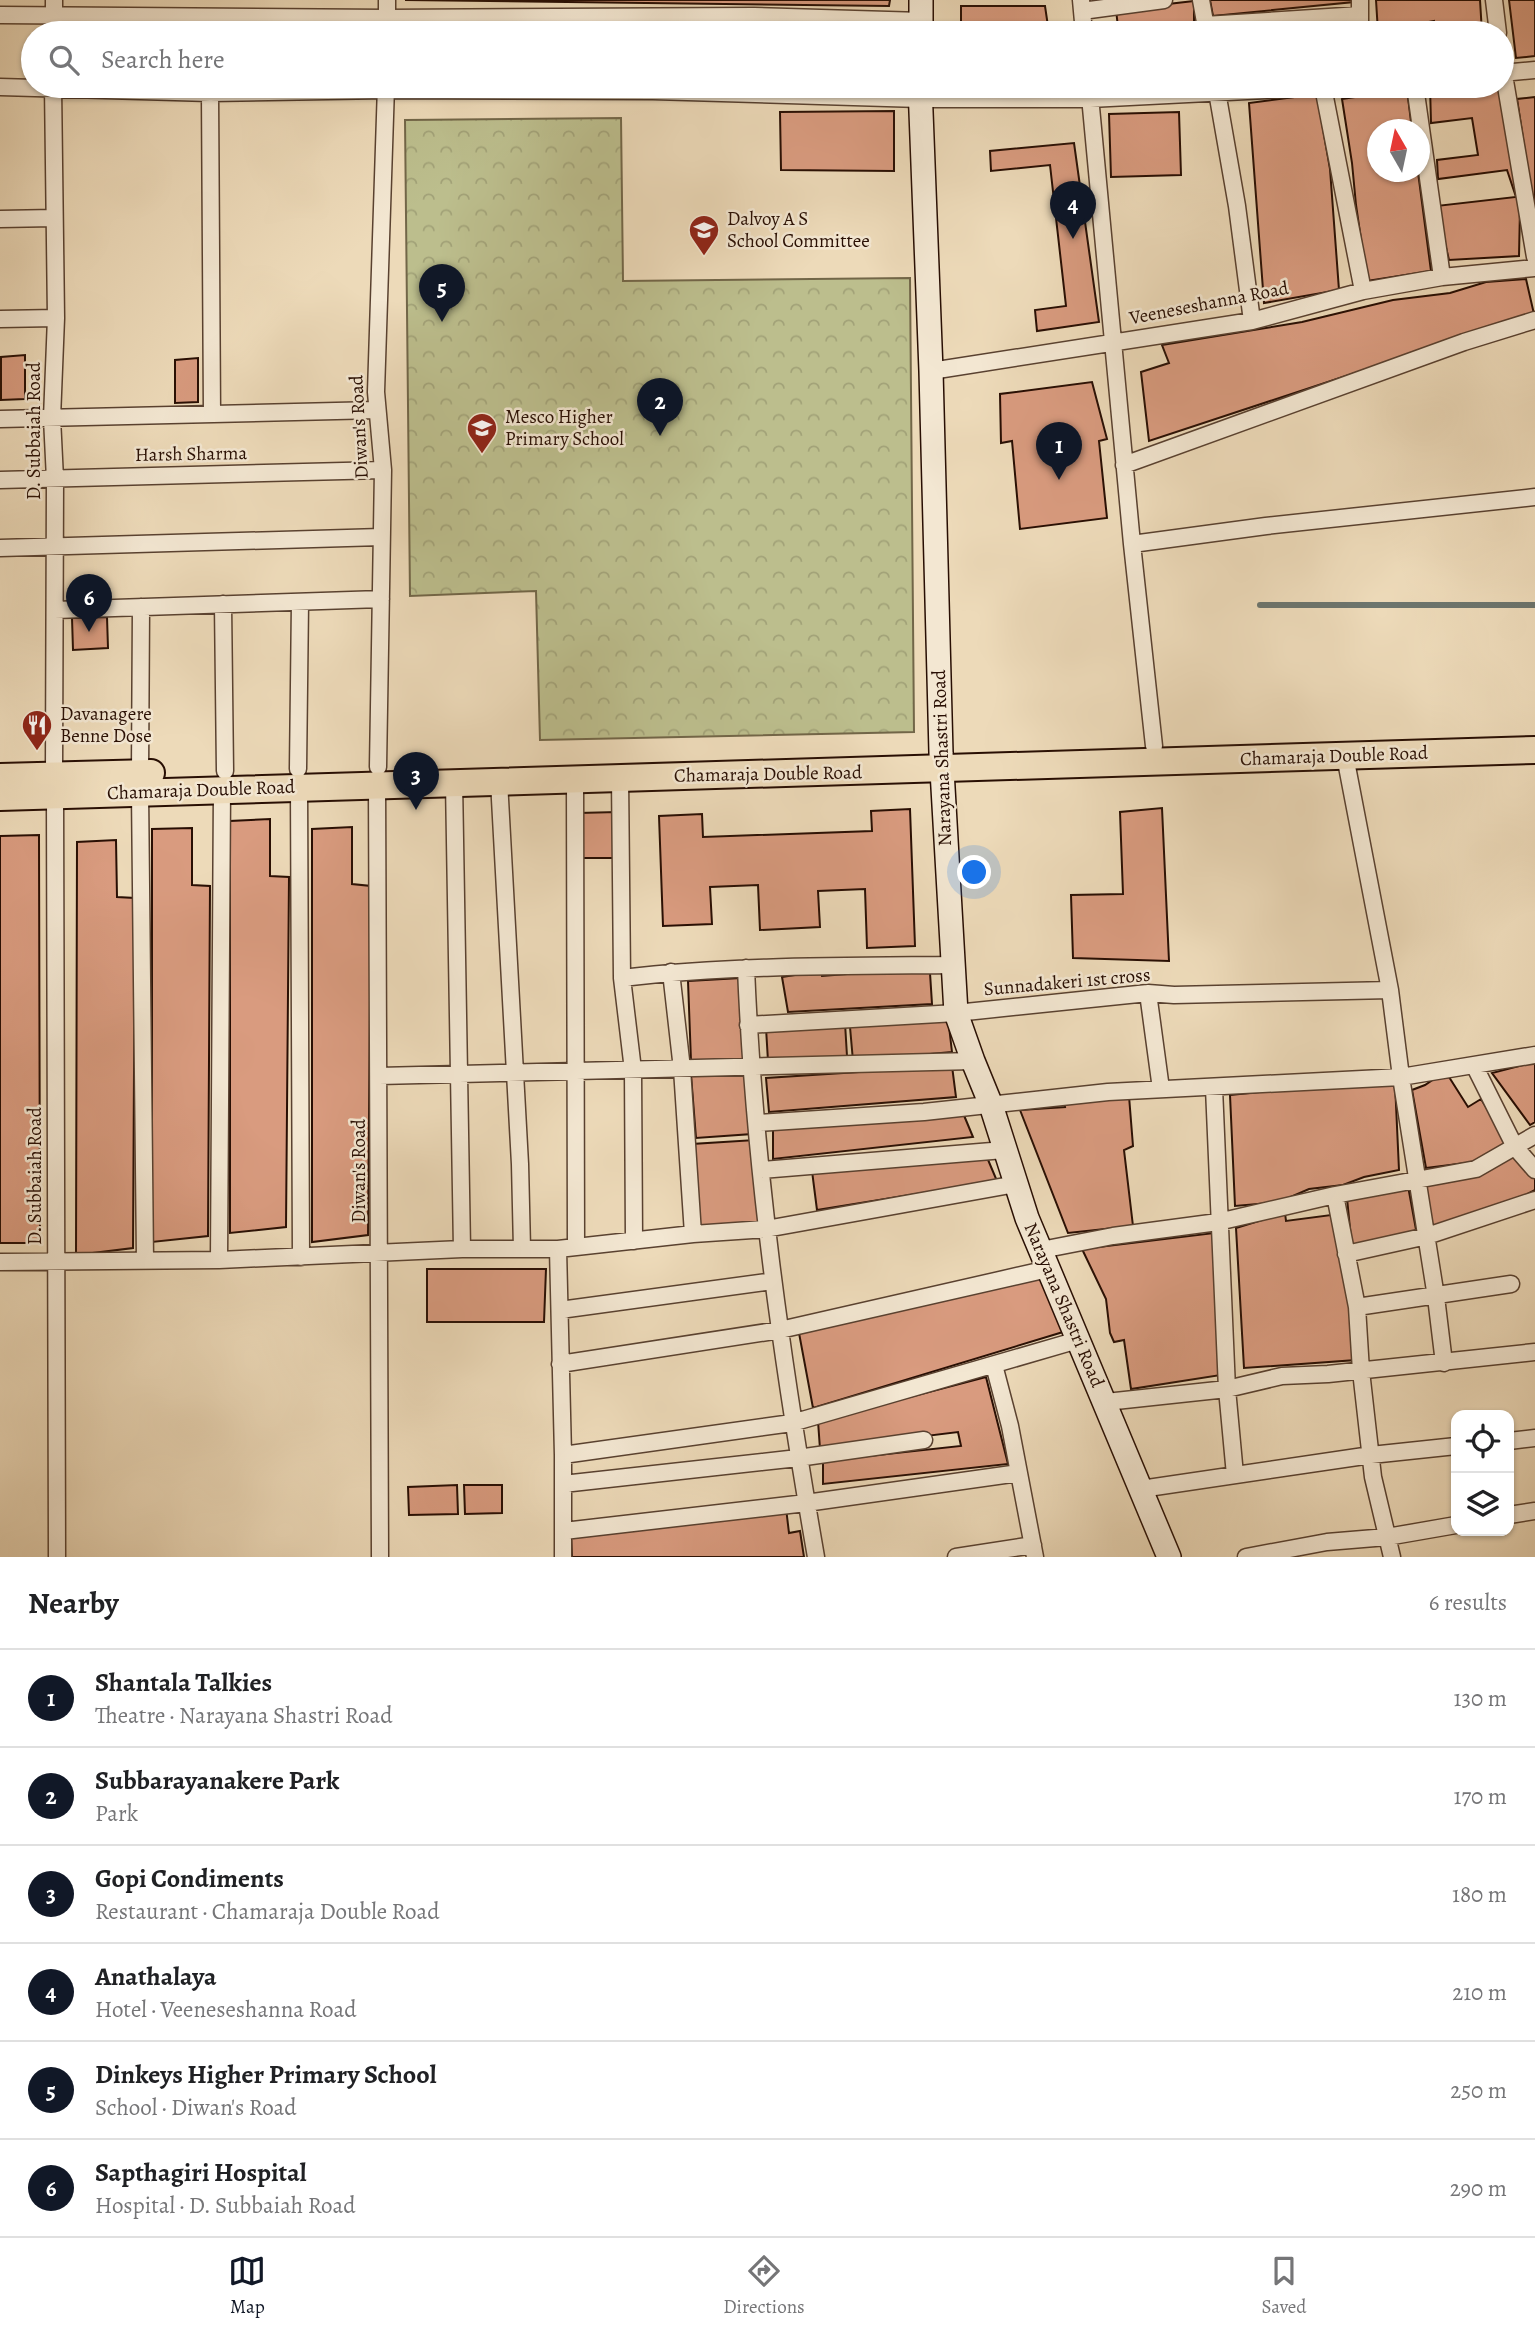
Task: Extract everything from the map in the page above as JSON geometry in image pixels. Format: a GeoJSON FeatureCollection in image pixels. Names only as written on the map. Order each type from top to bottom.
{"type":"FeatureCollection","features":[{"type":"Feature","properties":{"kind":"main road","name":"Chamaraja Double Road"},"geometry":{"type":"LineString","coordinates":[[377,775],[454,782],[575,779],[942,761],[1154,746],[1535,735]]}},
{"type":"Feature","properties":{"kind":"main road","name":"Chamaraja Double Road"},"geometry":{"type":"LineString","coordinates":[[0,777],[55,785],[942,761],[1345,756],[1535,750]]}},
{"type":"Feature","properties":{"kind":"main road","name":"Chamaraja Double Road"},"geometry":{"type":"LineString","coordinates":[[0,797],[55,785]]}},
{"type":"Feature","properties":{"kind":"street"},"geometry":{"type":"LineString","coordinates":[[387,0],[387,21]]}},
{"type":"Feature","properties":{"kind":"street"},"geometry":{"type":"LineString","coordinates":[[1082,6],[1164,0]]}},
{"type":"Feature","properties":{"kind":"street"},"geometry":{"type":"LineString","coordinates":[[1200,0],[1204,21]]}},
{"type":"Feature","properties":{"kind":"street"},"geometry":{"type":"LineString","coordinates":[[1494,0],[1497,21]]}},
{"type":"Feature","properties":{"kind":"street"},"geometry":{"type":"LineString","coordinates":[[0,15],[54,7],[299,21]]}},
{"type":"Feature","properties":{"kind":"street"},"geometry":{"type":"LineString","coordinates":[[1262,21],[1360,7]]}},
{"type":"Feature","properties":{"kind":"street"},"geometry":{"type":"LineString","coordinates":[[570,21],[754,16],[921,18]]}},
{"type":"Feature","properties":{"kind":"street"},"geometry":{"type":"LineString","coordinates":[[1514,70],[1535,70]]}},
{"type":"Feature","properties":{"kind":"street"},"geometry":{"type":"LineString","coordinates":[[0,87],[21,87]]}},
{"type":"Feature","properties":{"kind":"street","name":"D. Subbaiah Road"},"geometry":{"type":"LineString","coordinates":[[53,98],[57,318],[52,418],[55,479],[57,1557]]}},
{"type":"Feature","properties":{"kind":"street"},"geometry":{"type":"LineString","coordinates":[[211,98],[212,414]]}},
{"type":"Feature","properties":{"kind":"street","name":"Diwan's Road"},"geometry":{"type":"LineString","coordinates":[[380,1557],[377,775],[383,470],[377,410],[386,98]]}},
{"type":"Feature","properties":{"kind":"street","name":"Narayana Shastri Road"},"geometry":{"type":"LineString","coordinates":[[920,98],[942,761],[956,1013],[1045,1259],[1169,1557]]}},
{"type":"Feature","properties":{"kind":"street"},"geometry":{"type":"LineString","coordinates":[[1091,98],[1115,342],[1124,465],[1154,746]]}},
{"type":"Feature","properties":{"kind":"street"},"geometry":{"type":"LineString","coordinates":[[1219,98],[1237,206],[1252,321]]}},
{"type":"Feature","properties":{"kind":"street"},"geometry":{"type":"LineString","coordinates":[[1325,98],[1363,291]]}},
{"type":"Feature","properties":{"kind":"street"},"geometry":{"type":"LineString","coordinates":[[1417,98],[1442,277]]}},
{"type":"Feature","properties":{"kind":"street"},"geometry":{"type":"LineString","coordinates":[[1507,98],[1535,257]]}},
{"type":"Feature","properties":{"kind":"street"},"geometry":{"type":"LineString","coordinates":[[0,219],[54,218]]}},
{"type":"Feature","properties":{"kind":"street","name":"Veeneseshanna Road"},"geometry":{"type":"LineString","coordinates":[[931,371],[1252,321],[1363,291],[1442,277],[1535,268]]}},
{"type":"Feature","properties":{"kind":"street"},"geometry":{"type":"LineString","coordinates":[[0,319],[57,318]]}},
{"type":"Feature","properties":{"kind":"street"},"geometry":{"type":"LineString","coordinates":[[1124,465],[1464,342],[1535,320]]}},
{"type":"Feature","properties":{"kind":"street"},"geometry":{"type":"LineString","coordinates":[[0,419],[377,410]]}},
{"type":"Feature","properties":{"kind":"street","name":"Harsh Sharma"},"geometry":{"type":"LineString","coordinates":[[0,480],[383,470]]}},
{"type":"Feature","properties":{"kind":"street"},"geometry":{"type":"LineString","coordinates":[[1132,544],[1266,526],[1535,497]]}},
{"type":"Feature","properties":{"kind":"street"},"geometry":{"type":"LineString","coordinates":[[0,548],[381,537]]}},
{"type":"Feature","properties":{"kind":"street"},"geometry":{"type":"LineString","coordinates":[[55,610],[381,599]]}},
{"type":"Feature","properties":{"kind":"street"},"geometry":{"type":"LineString","coordinates":[[300,601],[301,1257]]}},
{"type":"Feature","properties":{"kind":"street"},"geometry":{"type":"LineString","coordinates":[[219,1260],[223,604]]}},
{"type":"Feature","properties":{"kind":"street"},"geometry":{"type":"LineString","coordinates":[[141,607],[145,1260]]}},
{"type":"Feature","properties":{"kind":"street"},"geometry":{"type":"LineString","coordinates":[[1345,756],[1390,990],[1444,1363]]}},
{"type":"Feature","properties":{"kind":"street"},"geometry":{"type":"LineString","coordinates":[[620,777],[622,978],[633,1070],[634,1241]]}},
{"type":"Feature","properties":{"kind":"street"},"geometry":{"type":"LineString","coordinates":[[575,779],[576,1247]]}},
{"type":"Feature","properties":{"kind":"street"},"geometry":{"type":"LineString","coordinates":[[499,781],[522,1249]]}},
{"type":"Feature","properties":{"kind":"street"},"geometry":{"type":"LineString","coordinates":[[454,782],[462,1250]]}},
{"type":"Feature","properties":{"kind":"street"},"geometry":{"type":"LineString","coordinates":[[622,978],[746,968],[953,965]]}},
{"type":"Feature","properties":{"kind":"street"},"geometry":{"type":"LineString","coordinates":[[746,968],[748,1025],[766,1229],[792,1423],[816,1557]]}},
{"type":"Feature","properties":{"kind":"street"},"geometry":{"type":"LineString","coordinates":[[671,972],[682,1069],[693,1234]]}},
{"type":"Feature","properties":{"kind":"street","name":"Sunnadakeri 1st cross"},"geometry":{"type":"LineString","coordinates":[[748,1025],[956,1013],[1148,993],[1390,990]]}},
{"type":"Feature","properties":{"kind":"street"},"geometry":{"type":"LineString","coordinates":[[1148,993],[1161,1089]]}},
{"type":"Feature","properties":{"kind":"street"},"geometry":{"type":"LineString","coordinates":[[757,1123],[924,1112],[1108,1092],[1401,1077],[1535,1055]]}},
{"type":"Feature","properties":{"kind":"street"},"geometry":{"type":"LineString","coordinates":[[379,1076],[973,1061]]}},
{"type":"Feature","properties":{"kind":"street"},"geometry":{"type":"LineString","coordinates":[[1474,1065],[1515,1147],[1535,1170]]}},
{"type":"Feature","properties":{"kind":"street"},"geometry":{"type":"LineString","coordinates":[[1214,1088],[1227,1389],[1235,1475]]}},
{"type":"Feature","properties":{"kind":"street"},"geometry":{"type":"LineString","coordinates":[[560,1364],[779,1330],[1045,1259],[1113,1236],[1218,1222],[1335,1195],[1476,1169],[1535,1135]]}},
{"type":"Feature","properties":{"kind":"street"},"geometry":{"type":"LineString","coordinates":[[761,1170],[1004,1150]]}},
{"type":"Feature","properties":{"kind":"street"},"geometry":{"type":"LineString","coordinates":[[0,1262],[219,1260],[380,1252],[558,1249],[766,1229],[1016,1184]]}},
{"type":"Feature","properties":{"kind":"street"},"geometry":{"type":"LineString","coordinates":[[1335,1195],[1357,1307],[1360,1371],[1374,1477],[1392,1557]]}},
{"type":"Feature","properties":{"kind":"street"},"geometry":{"type":"LineString","coordinates":[[1346,1254],[1427,1236],[1535,1200]]}},
{"type":"Feature","properties":{"kind":"street"},"geometry":{"type":"LineString","coordinates":[[558,1249],[563,1557]]}},
{"type":"Feature","properties":{"kind":"street"},"geometry":{"type":"LineString","coordinates":[[559,1310],[774,1281]]}},
{"type":"Feature","properties":{"kind":"street"},"geometry":{"type":"LineString","coordinates":[[1357,1307],[1511,1284]]}},
{"type":"Feature","properties":{"kind":"street"},"geometry":{"type":"LineString","coordinates":[[563,1455],[792,1423],[1078,1340]]}},
{"type":"Feature","properties":{"kind":"street"},"geometry":{"type":"LineString","coordinates":[[1106,1402],[1227,1389],[1282,1376],[1360,1371],[1535,1352]]}},
{"type":"Feature","properties":{"kind":"street"},"geometry":{"type":"LineString","coordinates":[[956,1557],[1034,1551],[994,1365]]}},
{"type":"Feature","properties":{"kind":"street"},"geometry":{"type":"LineString","coordinates":[[1514,1440],[1535,1438]]}},
{"type":"Feature","properties":{"kind":"street"},"geometry":{"type":"LineString","coordinates":[[563,1484],[799,1458],[924,1440]]}},
{"type":"Feature","properties":{"kind":"street"},"geometry":{"type":"LineString","coordinates":[[1141,1489],[1371,1455],[1451,1447]]}},
{"type":"Feature","properties":{"kind":"street"},"geometry":{"type":"LineString","coordinates":[[564,1531],[806,1503],[1019,1473]]}},
{"type":"Feature","properties":{"kind":"street"},"geometry":{"type":"LineString","coordinates":[[1514,1514],[1535,1511]]}},
{"type":"Feature","properties":{"kind":"street"},"geometry":{"type":"LineString","coordinates":[[1246,1557],[1327,1542],[1388,1537],[1451,1526]]}},
{"type":"Feature","properties":{"kind":"green space"},"geometry":{"type":"Polygon","coordinates":[[[621,118],[623,281],[910,278],[914,732],[540,740],[536,591],[410,596],[405,120],[621,118]]]}},
{"type":"Feature","properties":{"kind":"building"},"geometry":{"type":"Polygon","coordinates":[[[405,0],[890,0],[889,6],[405,0]]]}},
{"type":"Feature","properties":{"kind":"building"},"geometry":{"type":"Polygon","coordinates":[[[1210,0],[1354,0],[1354,2],[1213,16],[1210,0]]]}},
{"type":"Feature","properties":{"kind":"building"},"geometry":{"type":"Polygon","coordinates":[[[1376,0],[1480,0],[1481,21],[1377,21],[1376,0]]]}},
{"type":"Feature","properties":{"kind":"building"},"geometry":{"type":"Polygon","coordinates":[[[1509,0],[1535,0],[1535,56],[1516,58],[1514,21],[1512,21],[1509,0]]]}},
{"type":"Feature","properties":{"kind":"building"},"geometry":{"type":"Polygon","coordinates":[[[1194,1],[1194,21],[1117,21],[1116,10],[1194,1]]]}},
{"type":"Feature","properties":{"kind":"building"},"geometry":{"type":"Polygon","coordinates":[[[961,6],[1045,6],[1047,21],[961,21],[961,6]]]}},
{"type":"Feature","properties":{"kind":"building"},"geometry":{"type":"Polygon","coordinates":[[[1535,97],[1535,218],[1517,99],[1535,97]]]}},
{"type":"Feature","properties":{"kind":"building"},"geometry":{"type":"Polygon","coordinates":[[[1287,98],[1318,98],[1330,169],[1339,290],[1264,303],[1249,103],[1287,98]]]}},
{"type":"Feature","properties":{"kind":"building"},"geometry":{"type":"Polygon","coordinates":[[[1408,98],[1411,119],[1367,119],[1367,182],[1419,182],[1431,271],[1367,281],[1342,99],[1408,98]]]}},
{"type":"Feature","properties":{"kind":"building"},"geometry":{"type":"Polygon","coordinates":[[[1430,98],[1502,98],[1520,209],[1519,256],[1449,260],[1436,206],[1516,197],[1507,170],[1438,179],[1437,160],[1478,155],[1472,118],[1431,123],[1430,98]]]}},
{"type":"Feature","properties":{"kind":"building"},"geometry":{"type":"Polygon","coordinates":[[[894,111],[894,171],[781,170],[780,112],[894,111]]]}},
{"type":"Feature","properties":{"kind":"building"},"geometry":{"type":"Polygon","coordinates":[[[1179,112],[1181,175],[1111,177],[1109,114],[1179,112]]]}},
{"type":"Feature","properties":{"kind":"building"},"geometry":{"type":"Polygon","coordinates":[[[1074,143],[1099,322],[1037,331],[1035,310],[1066,306],[1050,165],[991,171],[990,151],[1074,143]]]}},
{"type":"Feature","properties":{"kind":"building"},"geometry":{"type":"Polygon","coordinates":[[[1526,279],[1534,314],[1149,441],[1141,372],[1169,363],[1162,345],[1302,322],[1393,300],[1450,293],[1486,282],[1526,279]]]}},
{"type":"Feature","properties":{"kind":"building"},"geometry":{"type":"Polygon","coordinates":[[[25,355],[25,399],[1,400],[1,357],[25,355]]]}},
{"type":"Feature","properties":{"kind":"building"},"geometry":{"type":"Polygon","coordinates":[[[198,358],[198,402],[175,403],[175,360],[198,358]]]}},
{"type":"Feature","properties":{"kind":"building"},"geometry":{"type":"Polygon","coordinates":[[[1092,382],[1107,439],[1099,441],[1107,518],[1020,529],[1012,441],[1001,443],[1000,394],[1092,382]]]}},
{"type":"Feature","properties":{"kind":"building"},"geometry":{"type":"Polygon","coordinates":[[[107,617],[108,648],[73,650],[72,618],[107,617]]]}},
{"type":"Feature","properties":{"kind":"building"},"geometry":{"type":"Polygon","coordinates":[[[1162,808],[1169,961],[1073,958],[1071,895],[1123,894],[1120,812],[1162,808]]]}},
{"type":"Feature","properties":{"kind":"building"},"geometry":{"type":"Polygon","coordinates":[[[910,809],[915,946],[867,948],[865,889],[818,891],[820,927],[760,930],[758,885],[710,887],[712,924],[663,926],[659,816],[702,814],[703,837],[872,831],[871,811],[910,809]]]}},
{"type":"Feature","properties":{"kind":"building"},"geometry":{"type":"Polygon","coordinates":[[[617,812],[617,858],[580,858],[579,813],[617,812]]]}},
{"type":"Feature","properties":{"kind":"building"},"geometry":{"type":"Polygon","coordinates":[[[270,819],[270,876],[289,877],[286,1227],[230,1233],[230,821],[270,819]]]}},
{"type":"Feature","properties":{"kind":"building"},"geometry":{"type":"Polygon","coordinates":[[[352,827],[352,884],[371,886],[368,1235],[312,1242],[312,829],[352,827]]]}},
{"type":"Feature","properties":{"kind":"building"},"geometry":{"type":"Polygon","coordinates":[[[192,828],[192,885],[210,886],[208,1236],[152,1242],[152,829],[192,828]]]}},
{"type":"Feature","properties":{"kind":"building"},"geometry":{"type":"Polygon","coordinates":[[[39,835],[40,1243],[0,1243],[0,836],[39,835]]]}},
{"type":"Feature","properties":{"kind":"building"},"geometry":{"type":"Polygon","coordinates":[[[116,840],[117,897],[135,898],[133,1248],[76,1255],[77,842],[116,840]]]}},
{"type":"Feature","properties":{"kind":"building"},"geometry":{"type":"Polygon","coordinates":[[[856,970],[930,973],[932,1004],[788,1012],[782,977],[821,971],[822,976],[847,974],[856,970]]]}},
{"type":"Feature","properties":{"kind":"building"},"geometry":{"type":"Polygon","coordinates":[[[741,978],[744,1059],[691,1061],[688,981],[741,978]]]}},
{"type":"Feature","properties":{"kind":"building"},"geometry":{"type":"Polygon","coordinates":[[[948,1018],[952,1052],[853,1061],[850,1027],[948,1018]]]}},
{"type":"Feature","properties":{"kind":"building"},"geometry":{"type":"Polygon","coordinates":[[[845,1023],[847,1056],[768,1061],[766,1028],[845,1023]]]}},
{"type":"Feature","properties":{"kind":"building"},"geometry":{"type":"Polygon","coordinates":[[[1535,1062],[1535,1122],[1530,1125],[1492,1073],[1535,1062]]]}},
{"type":"Feature","properties":{"kind":"building"},"geometry":{"type":"Polygon","coordinates":[[[952,1066],[956,1097],[769,1112],[766,1078],[952,1066]]]}},
{"type":"Feature","properties":{"kind":"building"},"geometry":{"type":"Polygon","coordinates":[[[747,1071],[752,1134],[696,1138],[691,1075],[747,1071]]]}},
{"type":"Feature","properties":{"kind":"building"},"geometry":{"type":"Polygon","coordinates":[[[1449,1077],[1468,1107],[1481,1099],[1508,1142],[1474,1162],[1426,1168],[1412,1090],[1434,1079],[1449,1077]]]}},
{"type":"Feature","properties":{"kind":"building"},"geometry":{"type":"Polygon","coordinates":[[[1395,1083],[1399,1170],[1364,1177],[1343,1185],[1309,1189],[1279,1202],[1235,1206],[1230,1095],[1309,1087],[1395,1083]]]}},
{"type":"Feature","properties":{"kind":"building"},"geometry":{"type":"Polygon","coordinates":[[[1129,1096],[1133,1146],[1124,1150],[1133,1226],[1068,1233],[1020,1110],[1065,1107],[1064,1101],[1129,1096]]]}},
{"type":"Feature","properties":{"kind":"building"},"geometry":{"type":"Polygon","coordinates":[[[963,1113],[973,1137],[773,1159],[773,1126],[963,1113]]]}},
{"type":"Feature","properties":{"kind":"building"},"geometry":{"type":"Polygon","coordinates":[[[755,1140],[760,1224],[698,1228],[692,1144],[755,1140]]]}},
{"type":"Feature","properties":{"kind":"building"},"geometry":{"type":"Polygon","coordinates":[[[1516,1153],[1535,1175],[1535,1190],[1502,1208],[1431,1231],[1425,1184],[1458,1180],[1493,1167],[1516,1153]]]}},
{"type":"Feature","properties":{"kind":"building"},"geometry":{"type":"Polygon","coordinates":[[[986,1155],[997,1181],[817,1210],[812,1171],[986,1155]]]}},
{"type":"Feature","properties":{"kind":"building"},"geometry":{"type":"Polygon","coordinates":[[[1408,1186],[1417,1235],[1352,1249],[1347,1198],[1408,1186]]]}},
{"type":"Feature","properties":{"kind":"building"},"geometry":{"type":"Polygon","coordinates":[[[1285,1213],[1286,1221],[1331,1215],[1353,1310],[1356,1360],[1244,1368],[1236,1228],[1285,1213]]]}},
{"type":"Feature","properties":{"kind":"building"},"geometry":{"type":"Polygon","coordinates":[[[1214,1233],[1221,1375],[1131,1389],[1124,1340],[1114,1342],[1110,1333],[1106,1299],[1082,1249],[1214,1233]]]}},
{"type":"Feature","properties":{"kind":"building"},"geometry":{"type":"Polygon","coordinates":[[[427,1269],[546,1269],[544,1322],[427,1322],[427,1269]]]}},
{"type":"Feature","properties":{"kind":"building"},"geometry":{"type":"Polygon","coordinates":[[[1042,1276],[1063,1332],[813,1408],[799,1333],[1042,1276]]]}},
{"type":"Feature","properties":{"kind":"building"},"geometry":{"type":"Polygon","coordinates":[[[986,1377],[1008,1464],[823,1484],[823,1461],[961,1446],[958,1432],[820,1449],[818,1421],[986,1377]]]}},
{"type":"Feature","properties":{"kind":"building"},"geometry":{"type":"Polygon","coordinates":[[[457,1485],[458,1514],[409,1515],[408,1487],[457,1485]]]}},
{"type":"Feature","properties":{"kind":"building"},"geometry":{"type":"Polygon","coordinates":[[[464,1485],[502,1485],[502,1513],[465,1514],[464,1485]]]}},
{"type":"Feature","properties":{"kind":"building"},"geometry":{"type":"Polygon","coordinates":[[[786,1508],[789,1533],[800,1531],[804,1557],[572,1557],[571,1536],[786,1508]]]}},
{"type":"Feature","properties":{"kind":"waterway"},"geometry":{"type":"LineString","coordinates":[[1260,605],[1535,605]]}},
{"type":"Feature","properties":{"kind":"place","name":"Anathalaya"},"geometry":{"type":"Point","coordinates":[1073,239]}},
{"type":"Feature","properties":{"kind":"place","name":"Dalvoy A S School Committee"},"geometry":{"type":"Point","coordinates":[704,257]}},
{"type":"Feature","properties":{"kind":"place","name":"Dinkeys Higher Primary School"},"geometry":{"type":"Point","coordinates":[442,322]}},
{"type":"Feature","properties":{"kind":"place","name":"Subbarayanakere Park"},"geometry":{"type":"Point","coordinates":[660,436]}},
{"type":"Feature","properties":{"kind":"place","name":"Mesco Higher Primary School"},"geometry":{"type":"Point","coordinates":[482,455]}},
{"type":"Feature","properties":{"kind":"place","name":"Shantala Talkies"},"geometry":{"type":"Point","coordinates":[1059,480]}},
{"type":"Feature","properties":{"kind":"place","name":"Sapthagiri Hospital"},"geometry":{"type":"Point","coordinates":[89,632]}},
{"type":"Feature","properties":{"kind":"place","name":"Davanagere Benne Dose"},"geometry":{"type":"Point","coordinates":[37,752]}},
{"type":"Feature","properties":{"kind":"place","name":"Gopi Condiments"},"geometry":{"type":"Point","coordinates":[416,810]}}]}
